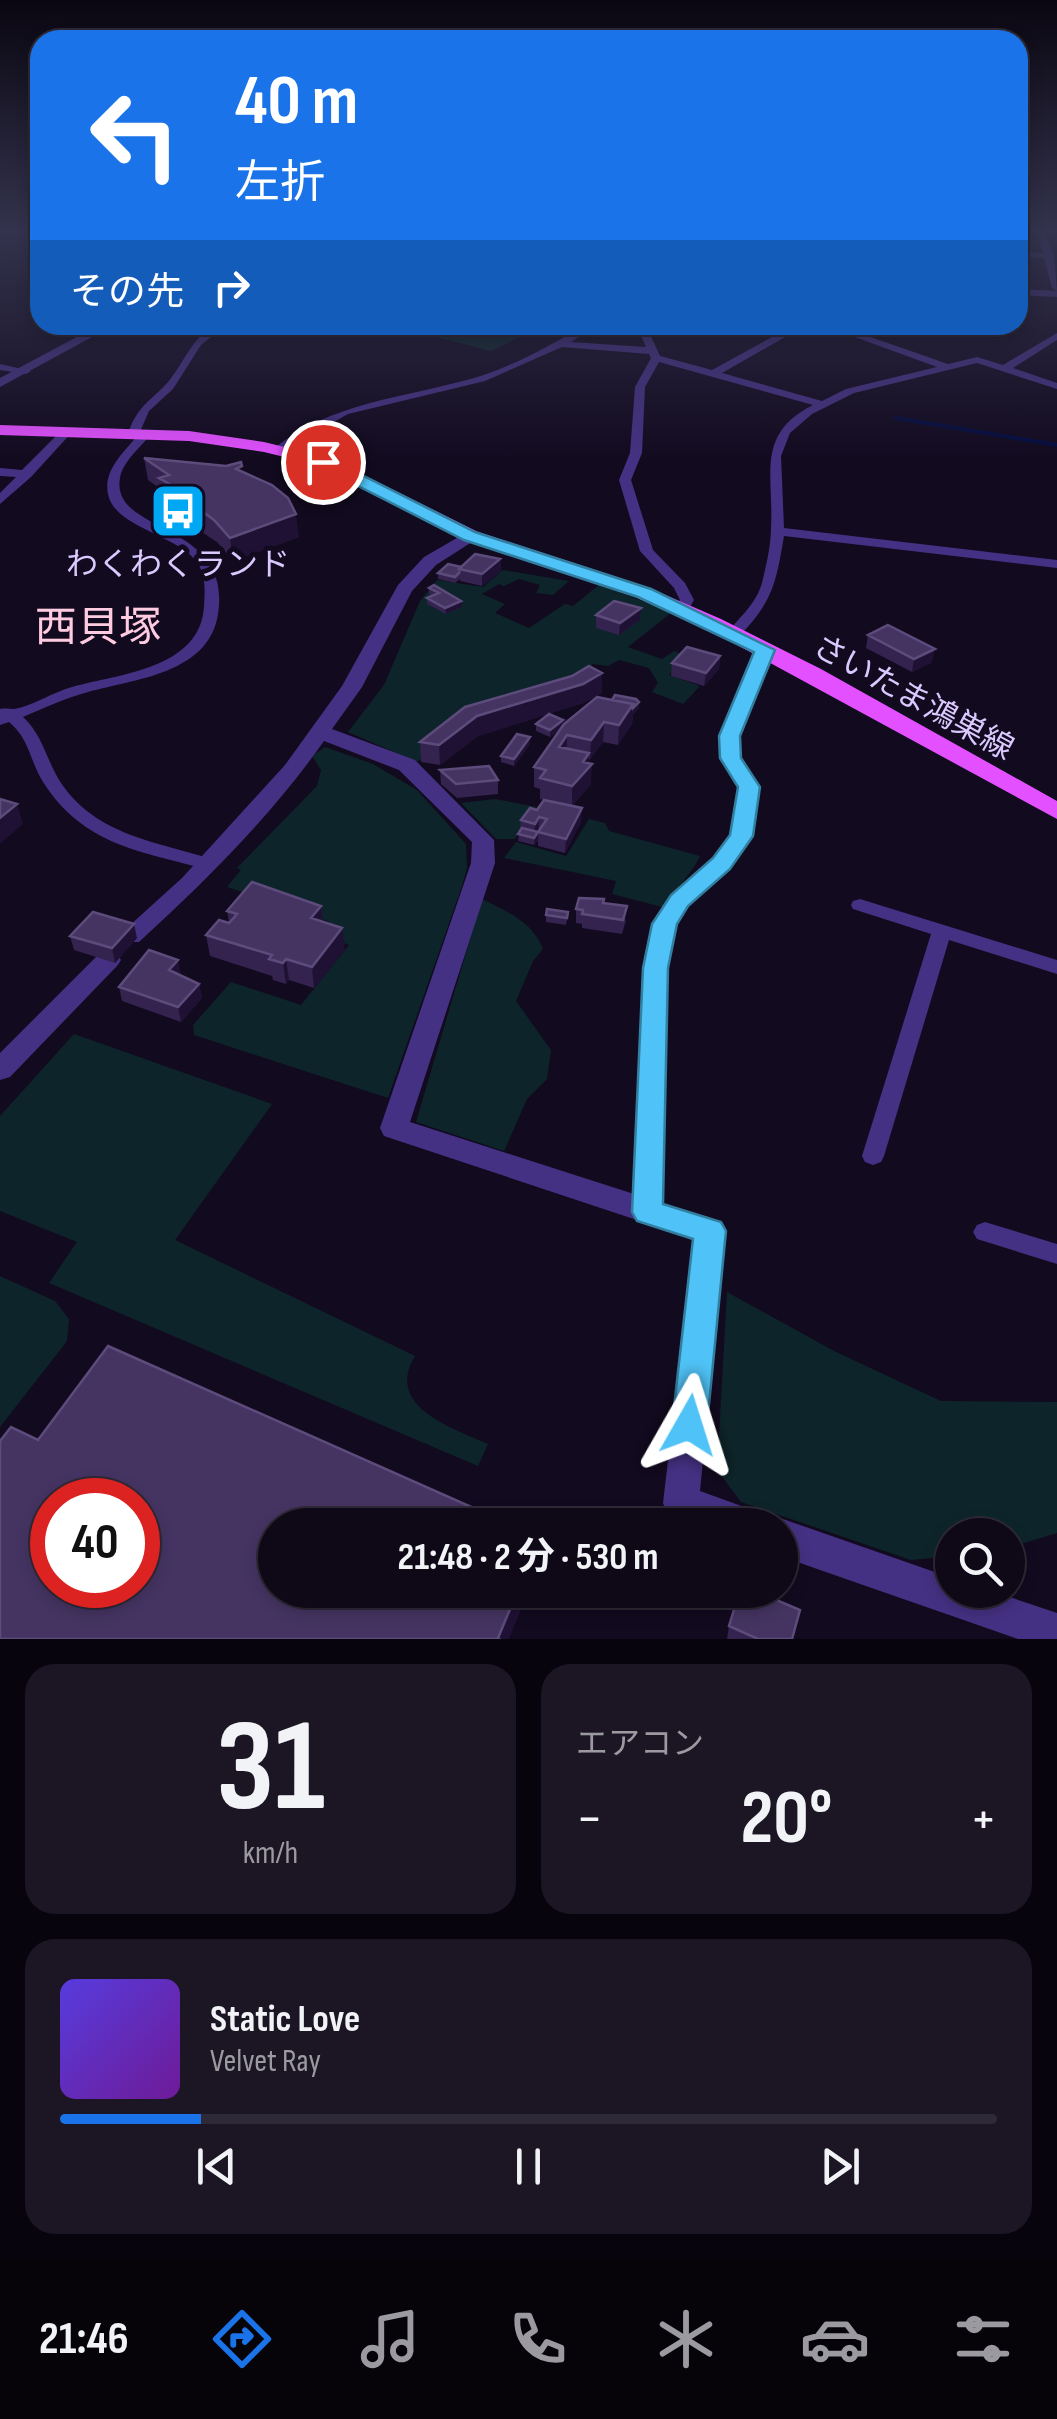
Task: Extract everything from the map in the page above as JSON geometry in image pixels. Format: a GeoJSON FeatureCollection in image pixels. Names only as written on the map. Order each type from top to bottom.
{"type":"FeatureCollection","features":[{"type":"Feature","properties":{"kind":"main road","name":"さいたま鴻巣線"},"geometry":{"type":"LineString","coordinates":[[0,430],[139,433],[278,450],[346,471],[470,536],[619,583],[682,608],[1057,811]]}},
{"type":"Feature","properties":{"kind":"street"},"geometry":{"type":"LineString","coordinates":[[0,382],[26,372],[91,335]]}},
{"type":"Feature","properties":{"kind":"street"},"geometry":{"type":"LineString","coordinates":[[205,335],[195,341],[174,382],[142,406],[139,433],[115,474],[114,495],[120,509],[200,554],[209,567],[214,593],[208,629],[182,656],[163,666],[4,715],[41,748],[48,776],[69,804],[96,828],[209,864]]}},
{"type":"Feature","properties":{"kind":"street"},"geometry":{"type":"LineString","coordinates":[[278,450],[344,412],[481,379],[576,335]]}},
{"type":"Feature","properties":{"kind":"street"},"geometry":{"type":"LineString","coordinates":[[646,335],[656,354]]}},
{"type":"Feature","properties":{"kind":"street"},"geometry":{"type":"LineString","coordinates":[[716,372],[783,335]]}},
{"type":"Feature","properties":{"kind":"street"},"geometry":{"type":"LineString","coordinates":[[856,335],[944,365]]}},
{"type":"Feature","properties":{"kind":"street"},"geometry":{"type":"LineString","coordinates":[[1006,368],[1057,336]]}},
{"type":"Feature","properties":{"kind":"street"},"geometry":{"type":"LineString","coordinates":[[562,344],[656,354],[822,404]]}},
{"type":"Feature","properties":{"kind":"street"},"geometry":{"type":"LineString","coordinates":[[656,354],[640,387],[637,442],[626,480],[647,551],[680,586],[687,600],[682,608]]}},
{"type":"Feature","properties":{"kind":"street"},"geometry":{"type":"LineString","coordinates":[[733,634],[752,616],[768,587],[778,531],[775,456],[786,432],[822,404],[850,391],[977,360],[1057,386]]}},
{"type":"Feature","properties":{"kind":"street"},"geometry":{"type":"LineString","coordinates":[[0,367],[26,372]]}},
{"type":"Feature","properties":{"kind":"street"},"geometry":{"type":"LineString","coordinates":[[0,500],[67,430]]}},
{"type":"Feature","properties":{"kind":"street"},"geometry":{"type":"LineString","coordinates":[[0,472],[27,474]]}},
{"type":"Feature","properties":{"kind":"street"},"geometry":{"type":"LineString","coordinates":[[778,531],[1057,564]]}},
{"type":"Feature","properties":{"kind":"street"},"geometry":{"type":"LineString","coordinates":[[130,936],[209,864],[294,770],[352,687],[404,588],[430,561],[470,536]]}},
{"type":"Feature","properties":{"kind":"street"},"geometry":{"type":"LineString","coordinates":[[648,1212],[656,968],[664,924],[679,900],[722,863],[741,836],[749,787],[731,758],[729,736],[765,650]]}},
{"type":"Feature","properties":{"kind":"street"},"geometry":{"type":"LineString","coordinates":[[320,732],[407,765],[483,840],[483,863],[394,1128],[710,1231],[681,1503],[696,1508]]}},
{"type":"Feature","properties":{"kind":"street"},"geometry":{"type":"LineString","coordinates":[[860,905],[1057,967]]}},
{"type":"Feature","properties":{"kind":"street"},"geometry":{"type":"LineString","coordinates":[[873,1156],[942,932]]}},
{"type":"Feature","properties":{"kind":"street"},"geometry":{"type":"LineString","coordinates":[[0,1070],[108,960]]}},
{"type":"Feature","properties":{"kind":"street"},"geometry":{"type":"LineString","coordinates":[[985,1232],[1057,1254]]}},
{"type":"Feature","properties":{"kind":"street"},"geometry":{"type":"LineString","coordinates":[[798,1543],[1057,1633]]}},
{"type":"Feature","properties":{"kind":"green space"},"geometry":{"type":"Polygon","coordinates":[[[428,335],[524,335],[491,351],[428,335]]]}},
{"type":"Feature","properties":{"kind":"green space"},"geometry":{"type":"Polygon","coordinates":[[[503,570],[569,581],[553,595],[536,593],[540,585],[519,579],[504,586],[499,584],[482,594],[505,604],[495,613],[529,628],[565,604],[573,606],[599,585],[672,612],[628,647],[662,659],[674,651],[714,665],[684,659],[669,675],[700,686],[683,704],[652,692],[658,683],[649,668],[619,660],[608,666],[592,664],[591,669],[464,727],[417,762],[348,732],[384,685],[420,601],[437,580],[483,587],[503,570]]]}},
{"type":"Feature","properties":{"kind":"green space"},"geometry":{"type":"Polygon","coordinates":[[[325,747],[373,764],[417,790],[466,844],[467,868],[462,886],[388,1098],[194,1035],[193,1025],[231,982],[301,1005],[349,945],[321,935],[330,922],[227,887],[241,870],[237,868],[317,786],[321,770],[312,756],[325,747]]]}},
{"type":"Feature","properties":{"kind":"green space"},"geometry":{"type":"Polygon","coordinates":[[[495,799],[537,807],[515,839],[496,839],[461,803],[495,799]]]}},
{"type":"Feature","properties":{"kind":"green space"},"geometry":{"type":"Polygon","coordinates":[[[589,819],[605,823],[609,831],[700,856],[666,908],[612,894],[616,881],[504,858],[516,842],[566,856],[589,819]]]}},
{"type":"Feature","properties":{"kind":"green space"},"geometry":{"type":"Polygon","coordinates":[[[482,899],[526,924],[543,949],[533,961],[516,1001],[551,1050],[547,1079],[527,1099],[504,1151],[416,1122],[482,899]]]}},
{"type":"Feature","properties":{"kind":"green space"},"geometry":{"type":"Polygon","coordinates":[[[74,1034],[272,1104],[175,1240],[415,1356],[408,1374],[408,1389],[415,1402],[441,1423],[488,1444],[478,1466],[49,1283],[77,1242],[0,1211],[0,1116],[74,1034]]]}},
{"type":"Feature","properties":{"kind":"green space"},"geometry":{"type":"Polygon","coordinates":[[[0,1276],[55,1301],[69,1319],[67,1341],[0,1427],[0,1276]]]}},
{"type":"Feature","properties":{"kind":"green space"},"geometry":{"type":"Polygon","coordinates":[[[727,1292],[834,1351],[941,1401],[1057,1402],[1057,1533],[1025,1543],[1025,1518],[935,1518],[935,1558],[911,1560],[798,1521],[798,1508],[759,1508],[741,1502],[717,1470],[727,1292]]]}},
{"type":"Feature","properties":{"kind":"building"},"geometry":{"type":"Polygon","coordinates":[[[144,458],[226,466],[241,462],[242,466],[236,469],[272,485],[288,498],[296,514],[230,538],[189,502],[196,499],[159,478],[169,475],[144,458]]]}},
{"type":"Feature","properties":{"kind":"building"},"geometry":{"type":"Polygon","coordinates":[[[475,554],[500,559],[482,574],[459,569],[475,554]]]}},
{"type":"Feature","properties":{"kind":"building"},"geometry":{"type":"Polygon","coordinates":[[[448,564],[461,567],[455,577],[438,573],[448,564]]]}},
{"type":"Feature","properties":{"kind":"building"},"geometry":{"type":"Polygon","coordinates":[[[434,585],[461,601],[445,608],[427,598],[439,593],[429,588],[434,585]]]}},
{"type":"Feature","properties":{"kind":"building"},"geometry":{"type":"Polygon","coordinates":[[[614,601],[641,608],[620,623],[596,615],[614,601]]]}},
{"type":"Feature","properties":{"kind":"building"},"geometry":{"type":"Polygon","coordinates":[[[888,625],[935,649],[914,659],[868,635],[888,625]]]}},
{"type":"Feature","properties":{"kind":"building"},"geometry":{"type":"Polygon","coordinates":[[[687,647],[720,656],[706,673],[672,663],[687,647]]]}},
{"type":"Feature","properties":{"kind":"building"},"geometry":{"type":"Polygon","coordinates":[[[589,666],[602,673],[583,684],[477,716],[439,745],[420,742],[465,707],[572,676],[589,666]]]}},
{"type":"Feature","properties":{"kind":"building"},"geometry":{"type":"Polygon","coordinates":[[[615,695],[639,702],[633,708],[633,704],[612,700],[615,695]]]}},
{"type":"Feature","properties":{"kind":"building"},"geometry":{"type":"Polygon","coordinates":[[[597,697],[633,704],[619,725],[604,722],[591,740],[567,735],[559,747],[589,753],[583,762],[592,764],[572,786],[540,778],[546,770],[534,767],[564,724],[597,697]]]}},
{"type":"Feature","properties":{"kind":"building"},"geometry":{"type":"Polygon","coordinates":[[[549,714],[563,720],[550,730],[536,724],[549,714]]]}},
{"type":"Feature","properties":{"kind":"building"},"geometry":{"type":"Polygon","coordinates":[[[517,734],[530,737],[514,759],[501,756],[517,734]]]}},
{"type":"Feature","properties":{"kind":"building"},"geometry":{"type":"Polygon","coordinates":[[[489,766],[498,780],[456,784],[440,770],[489,766]]]}},
{"type":"Feature","properties":{"kind":"building"},"geometry":{"type":"Polygon","coordinates":[[[0,799],[17,804],[0,818],[0,799]]]}},
{"type":"Feature","properties":{"kind":"building"},"geometry":{"type":"Polygon","coordinates":[[[544,800],[582,808],[566,839],[538,832],[547,819],[539,817],[535,824],[521,820],[530,808],[537,810],[544,800]]]}},
{"type":"Feature","properties":{"kind":"building"},"geometry":{"type":"Polygon","coordinates":[[[522,828],[538,832],[534,838],[518,834],[522,828]]]}},
{"type":"Feature","properties":{"kind":"building"},"geometry":{"type":"Polygon","coordinates":[[[252,882],[321,906],[311,918],[342,928],[312,967],[286,959],[283,963],[269,959],[272,955],[206,935],[219,920],[229,923],[237,914],[227,911],[252,882]]]}},
{"type":"Feature","properties":{"kind":"building"},"geometry":{"type":"Polygon","coordinates":[[[579,898],[604,899],[603,903],[627,906],[623,920],[582,914],[583,910],[576,909],[579,898]]]}},
{"type":"Feature","properties":{"kind":"building"},"geometry":{"type":"Polygon","coordinates":[[[547,909],[568,912],[567,918],[546,915],[547,909]]]}},
{"type":"Feature","properties":{"kind":"building"},"geometry":{"type":"Polygon","coordinates":[[[93,912],[134,924],[112,948],[70,936],[93,912]]]}},
{"type":"Feature","properties":{"kind":"building"},"geometry":{"type":"Polygon","coordinates":[[[149,950],[178,960],[169,970],[199,984],[178,1007],[119,987],[149,950]]]}},
{"type":"Feature","properties":{"kind":"building"},"geometry":{"type":"Polygon","coordinates":[[[108,1346],[474,1508],[258,1508],[258,1608],[510,1608],[500,1639],[0,1639],[0,1441],[11,1427],[38,1440],[108,1346]]]}},
{"type":"Feature","properties":{"kind":"building"},"geometry":{"type":"Polygon","coordinates":[[[734,1608],[800,1610],[792,1639],[758,1639],[729,1626],[734,1608]]]}},
{"type":"Feature","properties":{"kind":"waterway"},"geometry":{"type":"LineString","coordinates":[[896,418],[1057,445]]}},
{"type":"Feature","properties":{"kind":"place","name":"わくわくランド"},"geometry":{"type":"Point","coordinates":[178,511]}},
{"type":"Feature","properties":{"kind":"district","name":"西貝塚"},"geometry":{"type":"Point","coordinates":[98,628]}},
{"type":"Feature","properties":{"kind":"route"},"geometry":{"type":"LineString","coordinates":[[323,462],[470,536],[645,593],[765,650],[729,736],[731,758],[749,787],[741,836],[722,863],[679,900],[664,924],[656,968],[648,1212],[710,1231],[689,1425]]}}]}
